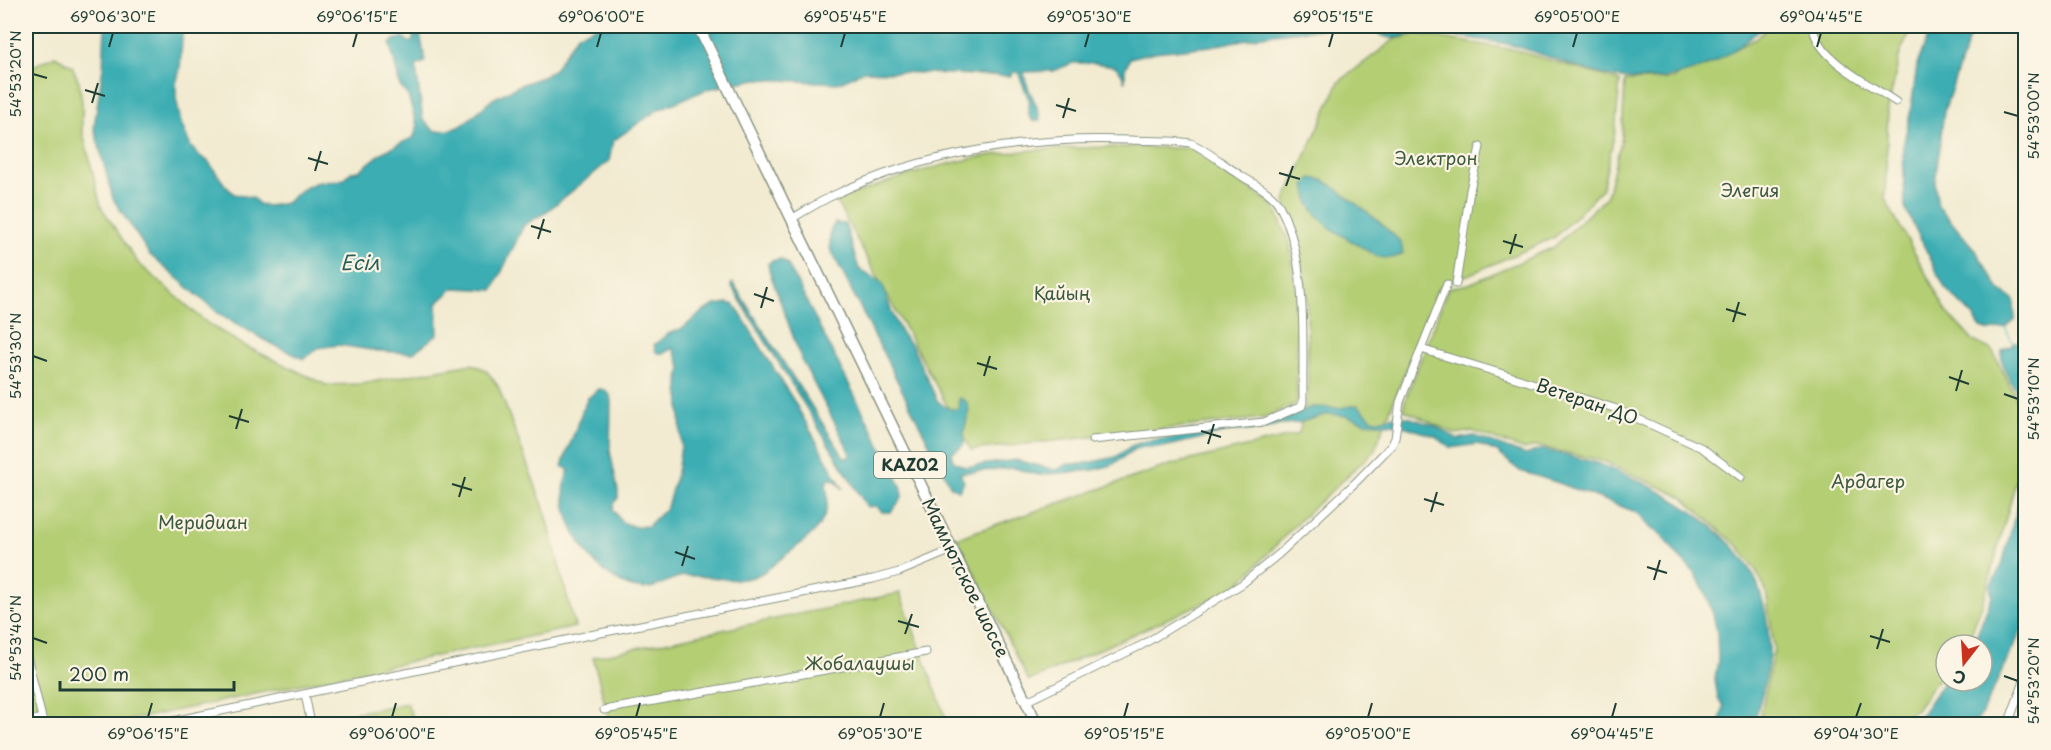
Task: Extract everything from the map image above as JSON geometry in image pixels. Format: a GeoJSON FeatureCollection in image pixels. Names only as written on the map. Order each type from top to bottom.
{"type":"FeatureCollection","features":[{"type":"Feature","properties":{"kind":"highway","name":"Мамлютское шоссе"},"geometry":{"type":"LineString","coordinates":[[698,26],[1036,724]]}},
{"type":"Feature","properties":{"kind":"street"},"geometry":{"type":"LineString","coordinates":[[1813,26],[1814,37],[1832,60],[1896,102]]}},
{"type":"Feature","properties":{"kind":"street"},"geometry":{"type":"LineString","coordinates":[[790,219],[835,194],[924,162],[1014,143],[1055,140],[1192,143],[1267,193],[1278,203],[1293,238],[1295,250],[1301,296],[1302,406],[1264,422],[1092,440]]}},
{"type":"Feature","properties":{"kind":"street"},"geometry":{"type":"LineString","coordinates":[[1456,284],[1470,190],[1480,147]]}},
{"type":"Feature","properties":{"kind":"street"},"geometry":{"type":"LineString","coordinates":[[1025,702],[1142,645],[1242,584],[1279,554],[1357,481],[1392,445],[1400,402],[1447,284]]}},
{"type":"Feature","properties":{"kind":"street","name":"Ветеран ДО"},"geometry":{"type":"LineString","coordinates":[[1421,349],[1614,408],[1702,448],[1741,477]]}},
{"type":"Feature","properties":{"kind":"street"},"geometry":{"type":"LineString","coordinates":[[159,724],[873,579],[899,572],[952,550]]}},
{"type":"Feature","properties":{"kind":"street"},"geometry":{"type":"LineString","coordinates":[[26,652],[42,718],[26,722]]}},
{"type":"Feature","properties":{"kind":"street"},"geometry":{"type":"LineString","coordinates":[[604,710],[926,652]]}},
{"type":"Feature","properties":{"kind":"street"},"geometry":{"type":"LineString","coordinates":[[2008,724],[2025,676]]}},
{"type":"Feature","properties":{"kind":"street"},"geometry":{"type":"LineString","coordinates":[[305,694],[311,724]]}},
{"type":"Feature","properties":{"kind":"green space"},"geometry":{"type":"Polygon","coordinates":[[[1769,26],[1913,26],[1900,53],[1888,109],[1885,199],[1947,312],[1973,341],[1992,350],[2023,411],[2019,470],[1984,599],[1971,633],[1934,633],[1934,684],[1916,709],[1897,724],[1759,724],[1774,648],[1766,591],[1755,569],[1739,547],[1682,497],[1603,461],[1536,446],[1525,450],[1473,431],[1456,434],[1404,410],[1404,403],[1448,288],[1469,284],[1554,247],[1607,196],[1622,137],[1625,81],[1672,79],[1755,39],[1769,26]]]}},
{"type":"Feature","properties":{"kind":"green space","name":"Электрон"},"geometry":{"type":"Polygon","coordinates":[[[1417,34],[1515,50],[1620,81],[1615,132],[1602,189],[1555,237],[1438,288],[1374,451],[1298,522],[1234,589],[1029,681],[957,538],[1170,465],[1299,434],[1308,394],[1307,292],[1285,201],[1339,82],[1395,39],[1417,34]]]}},
{"type":"Feature","properties":{"kind":"green space","name":"Меридиан"},"geometry":{"type":"Polygon","coordinates":[[[55,56],[72,66],[79,82],[82,129],[101,207],[138,263],[207,323],[241,344],[326,385],[360,384],[472,364],[486,370],[498,386],[546,514],[575,627],[112,724],[26,724],[26,69],[55,56]]]}},
{"type":"Feature","properties":{"kind":"green space","name":"Қайың"},"geometry":{"type":"Polygon","coordinates":[[[1117,147],[1191,148],[1274,206],[1290,244],[1297,295],[1297,403],[1264,418],[971,450],[836,201],[902,177],[969,159],[1028,151],[1117,147]]]}},
{"type":"Feature","properties":{"kind":"green space","name":"Жобалаушы"},"geometry":{"type":"Polygon","coordinates":[[[900,593],[948,724],[610,724],[593,657],[900,593]]]}},
{"type":"Feature","properties":{"kind":"green space"},"geometry":{"type":"Polygon","coordinates":[[[407,703],[415,724],[295,724],[407,703]]]}},
{"type":"Feature","properties":{"kind":"water","name":"Есіл"},"geometry":{"type":"Polygon","coordinates":[[[105,26],[183,26],[176,98],[181,123],[191,147],[208,161],[234,194],[253,198],[259,204],[268,206],[286,203],[301,190],[317,182],[344,179],[351,172],[359,171],[383,152],[414,137],[417,125],[408,96],[400,86],[390,44],[404,37],[408,42],[413,42],[413,36],[420,34],[425,62],[417,65],[416,68],[423,120],[435,131],[461,126],[493,99],[520,85],[545,76],[555,68],[577,35],[598,26],[1765,26],[1733,51],[1697,70],[1652,79],[1610,76],[1510,45],[1442,34],[1416,33],[1391,38],[1385,37],[1374,29],[1337,27],[1273,34],[1130,58],[1125,69],[1125,82],[1121,72],[1115,66],[1094,63],[1073,63],[1053,71],[1024,72],[1039,114],[1040,120],[1034,122],[1029,115],[1030,102],[1018,72],[1010,76],[864,71],[838,83],[757,79],[708,89],[659,109],[613,141],[609,161],[545,213],[524,225],[493,290],[454,288],[437,303],[438,334],[413,353],[338,345],[318,348],[304,359],[266,341],[218,313],[150,255],[113,199],[94,127],[103,67],[105,26]]]}},
{"type":"Feature","properties":{"kind":"water"},"geometry":{"type":"Polygon","coordinates":[[[1932,26],[1973,26],[1944,111],[1935,185],[1938,206],[1976,251],[2000,290],[2014,300],[2015,320],[2005,328],[1990,331],[1981,328],[1973,316],[1945,288],[1905,208],[1903,147],[1917,65],[1932,26]]]}},
{"type":"Feature","properties":{"kind":"water"},"geometry":{"type":"Polygon","coordinates":[[[1311,178],[1323,180],[1333,186],[1376,219],[1401,242],[1403,254],[1390,258],[1376,256],[1333,230],[1319,218],[1309,204],[1305,185],[1311,178]]]}},
{"type":"Feature","properties":{"kind":"water"},"geometry":{"type":"Polygon","coordinates":[[[835,223],[845,224],[859,269],[882,283],[897,325],[912,346],[937,400],[952,409],[958,409],[959,398],[967,403],[969,412],[964,431],[965,440],[963,445],[951,453],[953,461],[965,467],[1016,460],[1056,470],[1068,464],[1082,464],[1116,457],[1131,446],[1145,441],[1179,437],[1190,430],[1210,431],[1222,427],[1264,424],[1312,407],[1339,408],[1358,405],[1372,419],[1408,417],[1435,426],[1458,439],[1474,436],[1526,455],[1538,450],[1546,450],[1592,462],[1662,493],[1703,519],[1737,551],[1750,569],[1762,597],[1767,619],[1769,658],[1754,724],[1719,724],[1724,706],[1718,699],[1715,680],[1718,660],[1717,633],[1713,614],[1694,572],[1662,535],[1650,528],[1636,512],[1520,471],[1497,452],[1478,444],[1451,448],[1435,436],[1400,425],[1365,422],[1347,416],[1328,414],[1261,430],[1231,431],[1164,447],[1135,449],[1112,465],[1094,470],[1039,475],[1014,468],[960,473],[964,482],[959,490],[951,487],[830,248],[830,231],[835,223]]]}},
{"type":"Feature","properties":{"kind":"water"},"geometry":{"type":"Polygon","coordinates":[[[781,259],[788,265],[902,488],[902,498],[891,512],[882,512],[876,506],[867,507],[731,285],[733,283],[842,454],[848,458],[849,450],[802,361],[770,273],[768,264],[781,259]]]}},
{"type":"Feature","properties":{"kind":"water"},"geometry":{"type":"Polygon","coordinates":[[[727,303],[735,305],[795,403],[843,489],[835,480],[829,479],[826,484],[828,498],[826,509],[818,528],[757,576],[736,580],[684,576],[650,588],[637,588],[605,572],[579,542],[565,505],[565,487],[569,470],[562,466],[588,398],[599,389],[605,390],[610,395],[611,402],[610,451],[618,491],[613,510],[622,522],[635,527],[648,526],[667,507],[677,472],[681,446],[679,379],[681,367],[673,348],[662,354],[656,352],[654,345],[668,334],[683,328],[702,312],[715,305],[727,303]]]}},
{"type":"Feature","properties":{"kind":"water"},"geometry":{"type":"Polygon","coordinates":[[[2026,341],[2025,403],[2009,377],[2001,356],[2002,350],[2013,343],[2026,341]]]}},
{"type":"Feature","properties":{"kind":"water"},"geometry":{"type":"Polygon","coordinates":[[[2025,477],[2025,623],[1994,688],[1994,633],[1978,633],[1992,596],[1990,586],[2002,565],[2025,477]]]}},
{"type":"Feature","properties":{"kind":"water"},"geometry":{"type":"Polygon","coordinates":[[[1936,693],[1991,693],[1980,717],[1973,724],[1907,724],[1920,716],[1936,693]]]}},
{"type":"Feature","properties":{"kind":"waterway"},"geometry":{"type":"LineString","coordinates":[[2005,328],[2013,343]]}},
{"type":"Feature","properties":{"kind":"park label","name":"Элегия"},"geometry":{"type":"Point","coordinates":[1750,191]}},
{"type":"Feature","properties":{"kind":"park label","name":"Ардагер"},"geometry":{"type":"Point","coordinates":[1868,482]}}]}
